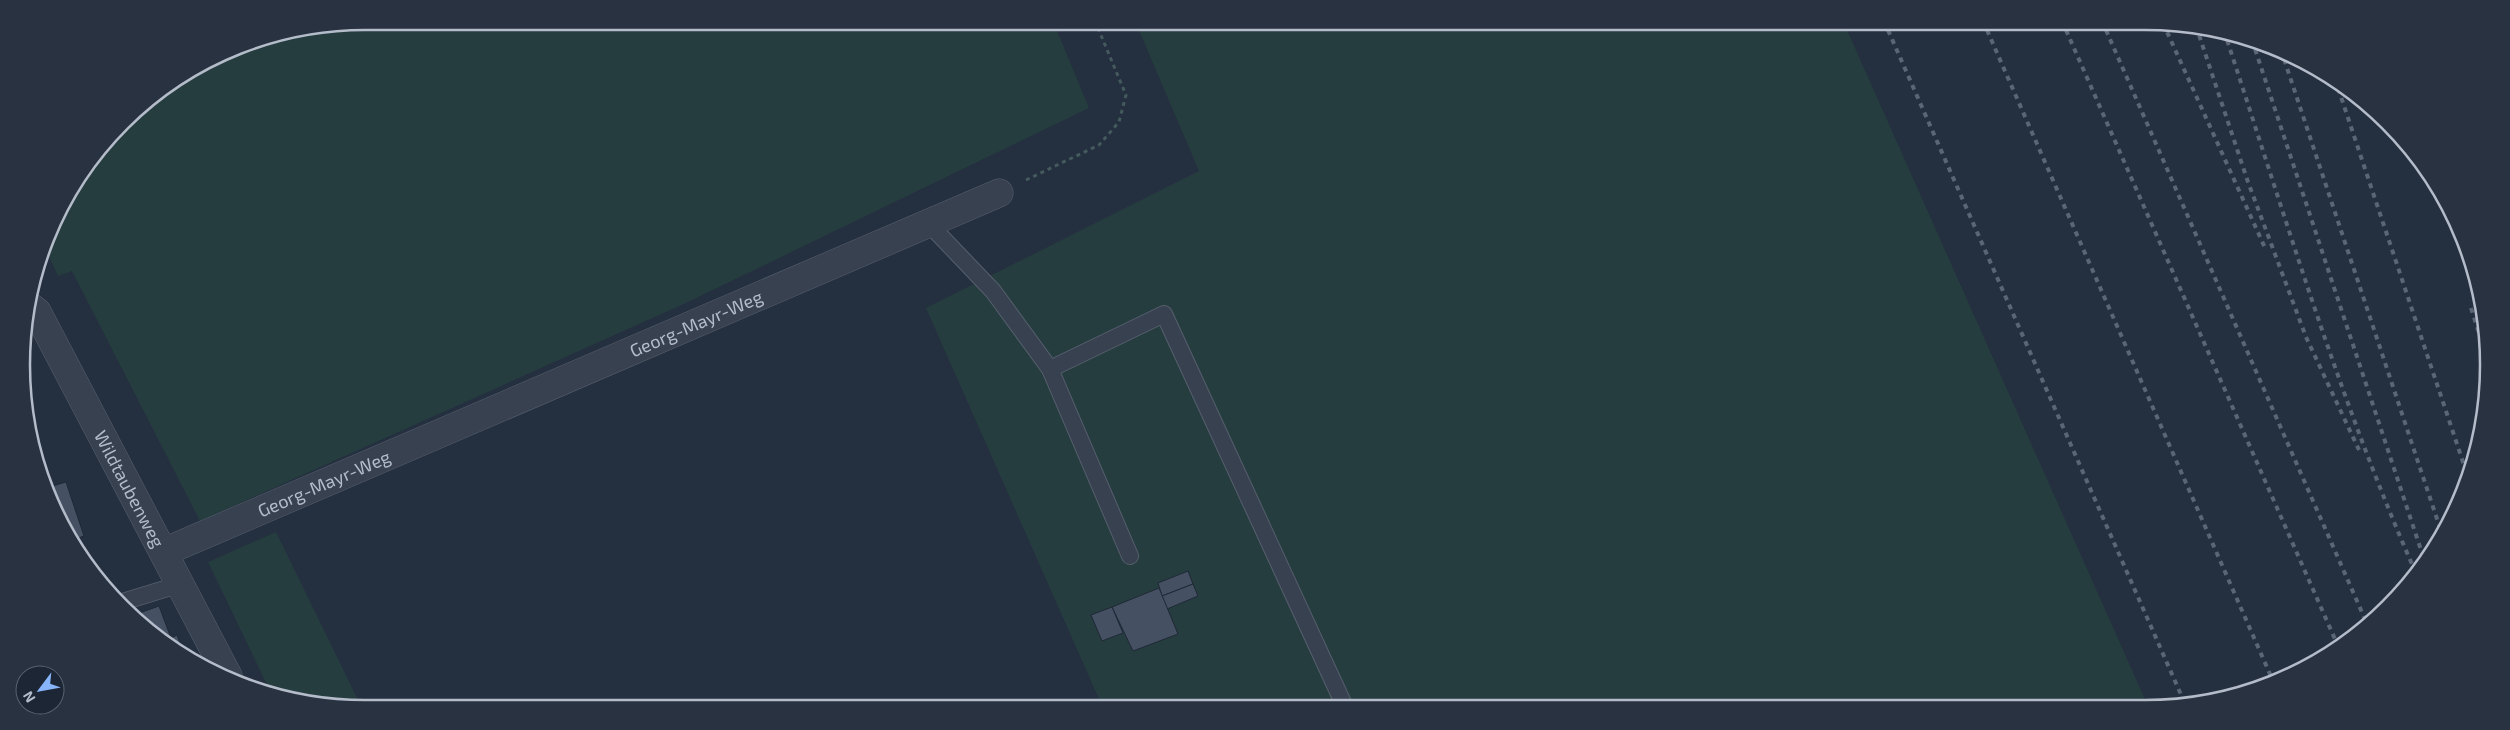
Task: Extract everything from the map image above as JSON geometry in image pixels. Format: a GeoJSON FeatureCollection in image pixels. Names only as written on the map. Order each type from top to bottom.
{"type":"FeatureCollection","features":[{"type":"Feature","properties":{"kind":"street","name":"Georg-Mayr-Weg"},"geometry":{"type":"LineString","coordinates":[[164,552],[999,193]]}},
{"type":"Feature","properties":{"kind":"street","name":"Wildtaubenweg"},"geometry":{"type":"LineString","coordinates":[[35,310],[224,668]]}},
{"type":"Feature","properties":{"kind":"lane"},"geometry":{"type":"LineString","coordinates":[[929,224],[993,291],[1050,369],[1130,556]]}},
{"type":"Feature","properties":{"kind":"lane"},"geometry":{"type":"LineString","coordinates":[[1050,369],[1164,314],[1339,700]]}},
{"type":"Feature","properties":{"kind":"lane"},"geometry":{"type":"LineString","coordinates":[[127,601],[181,584]]}},
{"type":"Feature","properties":{"kind":"path"},"geometry":{"type":"LineString","coordinates":[[999,193],[1099,145],[1119,122],[1126,95],[1098,30]]}},
{"type":"Feature","properties":{"kind":"green space"},"geometry":{"type":"Polygon","coordinates":[[[365,30],[1057,30],[1089,108],[688,302],[200,521],[72,271],[58,276],[49,256],[65,217],[86,179],[128,128],[161,99],[197,75],[257,48],[300,36],[365,30]]]}},
{"type":"Feature","properties":{"kind":"green space"},"geometry":{"type":"Polygon","coordinates":[[[1139,30],[1847,30],[2145,700],[1099,700],[926,308],[1199,171],[1139,30]]]}},
{"type":"Feature","properties":{"kind":"green space"},"geometry":{"type":"Polygon","coordinates":[[[276,532],[358,700],[300,694],[267,685],[208,562],[276,532]]]}},
{"type":"Feature","properties":{"kind":"building"},"geometry":{"type":"Polygon","coordinates":[[[66,482],[84,536],[78,538],[53,486],[66,482]]]}},
{"type":"Feature","properties":{"kind":"building"},"geometry":{"type":"Polygon","coordinates":[[[1188,571],[1193,584],[1162,596],[1158,583],[1188,571]]]}},
{"type":"Feature","properties":{"kind":"building"},"geometry":{"type":"Polygon","coordinates":[[[1193,584],[1198,596],[1167,609],[1162,596],[1193,584]]]}},
{"type":"Feature","properties":{"kind":"building"},"geometry":{"type":"Polygon","coordinates":[[[1159,588],[1178,634],[1133,651],[1112,607],[1159,588]]]}},
{"type":"Feature","properties":{"kind":"building"},"geometry":{"type":"Polygon","coordinates":[[[159,606],[171,638],[177,635],[181,645],[161,631],[140,613],[159,606]]]}},
{"type":"Feature","properties":{"kind":"building"},"geometry":{"type":"Polygon","coordinates":[[[1112,607],[1123,633],[1102,641],[1091,615],[1112,607]]]}},
{"type":"Feature","properties":{"kind":"railway"},"geometry":{"type":"LineString","coordinates":[[1888,30],[2182,698]]}},
{"type":"Feature","properties":{"kind":"railway"},"geometry":{"type":"LineString","coordinates":[[1987,30],[2270,675]]}},
{"type":"Feature","properties":{"kind":"railway"},"geometry":{"type":"LineString","coordinates":[[2066,30],[2336,641]]}},
{"type":"Feature","properties":{"kind":"railway"},"geometry":{"type":"LineString","coordinates":[[2106,30],[2365,618]]}},
{"type":"Feature","properties":{"kind":"railway"},"geometry":{"type":"LineString","coordinates":[[2167,31],[2266,250]]}},
{"type":"Feature","properties":{"kind":"railway"},"geometry":{"type":"LineString","coordinates":[[2199,34],[2248,182],[2306,337],[2359,450]]}},
{"type":"Feature","properties":{"kind":"railway"},"geometry":{"type":"LineString","coordinates":[[2227,40],[2313,304],[2361,439],[2413,566]]}},
{"type":"Feature","properties":{"kind":"railway"},"geometry":{"type":"LineString","coordinates":[[2255,49],[2422,554]]}},
{"type":"Feature","properties":{"kind":"railway"},"geometry":{"type":"LineString","coordinates":[[2285,61],[2439,525]]}},
{"type":"Feature","properties":{"kind":"railway"},"geometry":{"type":"LineString","coordinates":[[2339,92],[2464,466]]}},
{"type":"Feature","properties":{"kind":"railway"},"geometry":{"type":"LineString","coordinates":[[2471,308],[2478,329]]}}]}
